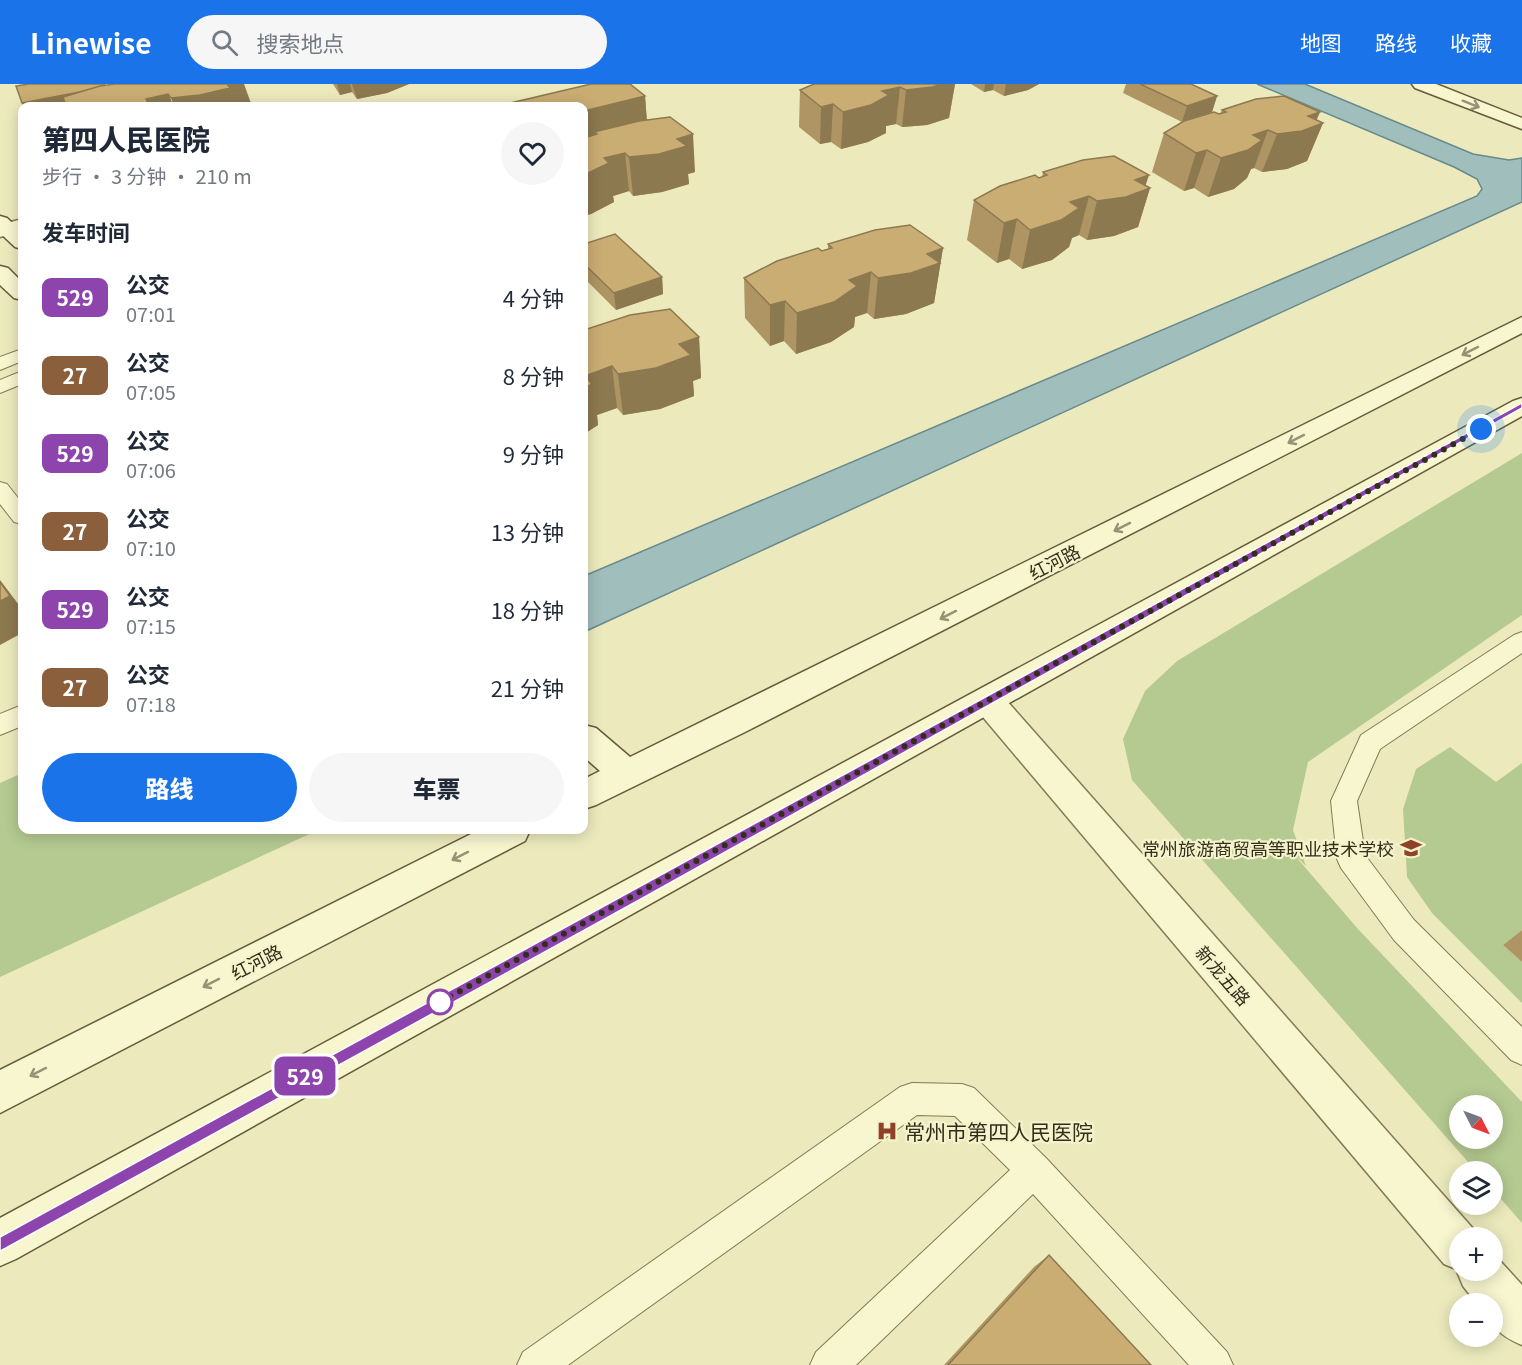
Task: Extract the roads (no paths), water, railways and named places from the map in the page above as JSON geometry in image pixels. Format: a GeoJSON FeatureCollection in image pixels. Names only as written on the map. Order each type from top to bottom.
{"type":"FeatureCollection","features":[{"type":"Feature","properties":{"kind":"street"},"geometry":{"type":"LineString","coordinates":[[1421,84],[1522,124]]}},
{"type":"Feature","properties":{"kind":"street"},"geometry":{"type":"LineString","coordinates":[[1461,84],[1522,106]]}},
{"type":"Feature","properties":{"kind":"street"},"geometry":{"type":"LineString","coordinates":[[0,273],[18,289]]}},
{"type":"Feature","properties":{"kind":"street","name":"红河路"},"geometry":{"type":"LineString","coordinates":[[588,793],[733,723],[1522,324]]}},
{"type":"Feature","properties":{"kind":"street"},"geometry":{"type":"LineString","coordinates":[[0,1243],[1522,406]]}},
{"type":"Feature","properties":{"kind":"street","name":"新龙五路"},"geometry":{"type":"LineString","coordinates":[[988,701],[1449,1235]]}},
{"type":"Feature","properties":{"kind":"street"},"geometry":{"type":"LineString","coordinates":[[588,741],[626,774]]}},
{"type":"Feature","properties":{"kind":"street","name":"红河路"},"geometry":{"type":"LineString","coordinates":[[0,1092],[504,834]]}},
{"type":"Feature","properties":{"kind":"street"},"geometry":{"type":"LineString","coordinates":[[1488,1281],[1522,1320]]}},
{"type":"Feature","properties":{"kind":"lane"},"geometry":{"type":"LineString","coordinates":[[0,364],[18,357]]}},
{"type":"Feature","properties":{"kind":"lane"},"geometry":{"type":"LineString","coordinates":[[0,387],[18,379]]}},
{"type":"Feature","properties":{"kind":"lane"},"geometry":{"type":"LineString","coordinates":[[0,489],[18,512]]}},
{"type":"Feature","properties":{"kind":"lane"},"geometry":{"type":"LineString","coordinates":[[1522,641],[1370,742],[1344,801],[1351,859],[1404,930],[1522,1049]]}},
{"type":"Feature","properties":{"kind":"lane"},"geometry":{"type":"LineString","coordinates":[[0,725],[18,717]]}},
{"type":"Feature","properties":{"kind":"lane"},"geometry":{"type":"LineString","coordinates":[[536,1365],[912,1099],[962,1100],[1034,1170],[1214,1365]]}},
{"type":"Feature","properties":{"kind":"lane"},"geometry":{"type":"LineString","coordinates":[[830,1365],[1034,1170]]}},
{"type":"Feature","properties":{"kind":"water"},"geometry":{"type":"Polygon","coordinates":[[[1257,84],[1305,84],[1473,154],[1509,160],[1522,158],[1522,202],[588,630],[588,574],[1477,196],[1482,189],[1477,179],[1454,167],[1257,84]]]}},
{"type":"Feature","properties":{"kind":"place","name":"常州旅游商贸高等职业技术学校"},"geometry":{"type":"Point","coordinates":[1411,848]}},
{"type":"Feature","properties":{"kind":"place","name":"常州市第四人民医院"},"geometry":{"type":"Point","coordinates":[887,1131]}}]}
